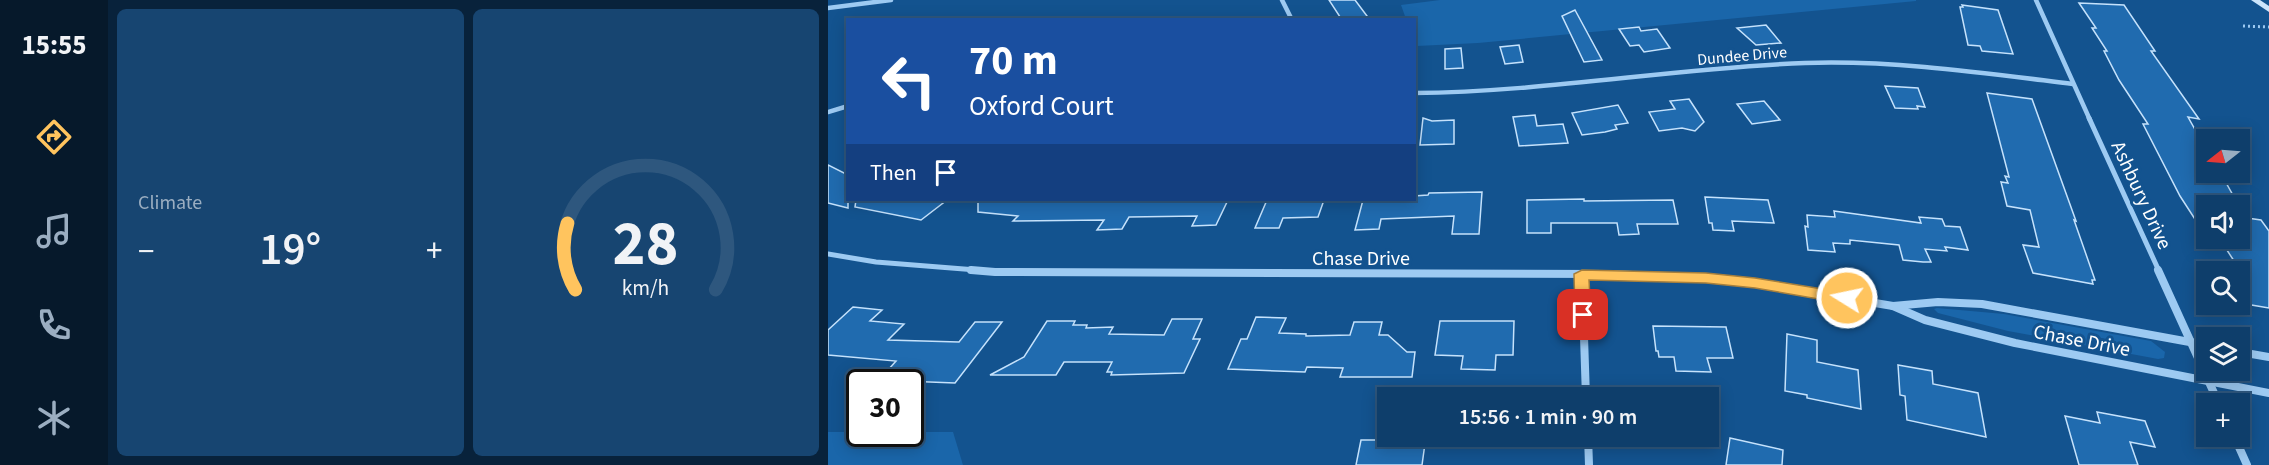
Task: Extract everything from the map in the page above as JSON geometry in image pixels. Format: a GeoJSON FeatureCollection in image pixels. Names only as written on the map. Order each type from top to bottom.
{"type":"FeatureCollection","features":[{"type":"Feature","properties":{"kind":"main road"},"geometry":{"type":"LineString","coordinates":[[2255,0],[2269,10]]}},
{"type":"Feature","properties":{"kind":"street"},"geometry":{"type":"LineString","coordinates":[[828,8],[891,0]]}},
{"type":"Feature","properties":{"kind":"street"},"geometry":{"type":"LineString","coordinates":[[1282,0],[1291,18]]}},
{"type":"Feature","properties":{"kind":"street","name":"Ashbury Drive"},"geometry":{"type":"LineString","coordinates":[[2036,0],[2214,393]]}},
{"type":"Feature","properties":{"kind":"street","name":"Dundee Drive"},"geometry":{"type":"LineString","coordinates":[[1416,93],[1543,89],[1779,65],[1851,62],[1962,70],[2073,84]]}},
{"type":"Feature","properties":{"kind":"street"},"geometry":{"type":"LineString","coordinates":[[828,112],[846,107]]}},
{"type":"Feature","properties":{"kind":"street","name":"Chase Drive"},"geometry":{"type":"LineString","coordinates":[[828,254],[876,262],[1006,273],[1582,274],[1706,278],[1755,283],[1893,306],[1924,320],[2015,343],[2269,393]]}},
{"type":"Feature","properties":{"kind":"street"},"geometry":{"type":"LineString","coordinates":[[1582,274],[1586,387]]}},
{"type":"Feature","properties":{"kind":"street","name":"Chase Drive"},"geometry":{"type":"LineString","coordinates":[[1893,306],[1922,301],[1947,301],[2009,308],[2196,343]]}},
{"type":"Feature","properties":{"kind":"street"},"geometry":{"type":"LineString","coordinates":[[2250,354],[2269,357]]}},
{"type":"Feature","properties":{"kind":"street"},"geometry":{"type":"LineString","coordinates":[[1588,447],[1589,465]]}},
{"type":"Feature","properties":{"kind":"street"},"geometry":{"type":"LineString","coordinates":[[2239,447],[2247,465]]}},
{"type":"Feature","properties":{"kind":"path"},"geometry":{"type":"LineString","coordinates":[[2243,26],[2269,27]]}},
{"type":"Feature","properties":{"kind":"shaded area"},"geometry":{"type":"Polygon","coordinates":[[[1440,0],[1916,0],[1478,43],[1417,46],[1416,18],[1406,18],[1401,5],[1440,0]]]}},
{"type":"Feature","properties":{"kind":"shaded area"},"geometry":{"type":"Polygon","coordinates":[[[1934,309],[2004,314],[2151,341],[2165,352],[2164,358],[2158,359],[2008,331],[1938,313],[1934,309]]]}},
{"type":"Feature","properties":{"kind":"shaded area"},"geometry":{"type":"Polygon","coordinates":[[[828,432],[846,432],[846,447],[924,447],[924,432],[953,432],[963,465],[828,465],[828,432]]]}},
{"type":"Feature","properties":{"kind":"building"},"geometry":{"type":"Polygon","coordinates":[[[1329,0],[1355,0],[1368,18],[1341,18],[1329,0]]]}},
{"type":"Feature","properties":{"kind":"building"},"geometry":{"type":"Polygon","coordinates":[[[2079,3],[2124,5],[2155,51],[2151,51],[2199,119],[2188,117],[2196,131],[2196,183],[2226,183],[2233,195],[2196,195],[2196,221],[2180,196],[2143,124],[2148,124],[2119,80],[2104,51],[2107,51],[2092,28],[2096,28],[2079,3]]]}},
{"type":"Feature","properties":{"kind":"building"},"geometry":{"type":"Polygon","coordinates":[[[1962,5],[1998,10],[2013,54],[1982,51],[1980,46],[1968,45],[1960,7],[1963,7],[1962,5]]]}},
{"type":"Feature","properties":{"kind":"building"},"geometry":{"type":"Polygon","coordinates":[[[1575,10],[1602,60],[1584,62],[1562,16],[1575,10]]]}},
{"type":"Feature","properties":{"kind":"building"},"geometry":{"type":"Polygon","coordinates":[[[1766,25],[1781,43],[1756,45],[1737,28],[1766,25]]]}},
{"type":"Feature","properties":{"kind":"building"},"geometry":{"type":"Polygon","coordinates":[[[1639,27],[1641,31],[1657,29],[1670,48],[1644,52],[1639,45],[1630,46],[1619,29],[1639,27]]]}},
{"type":"Feature","properties":{"kind":"building"},"geometry":{"type":"Polygon","coordinates":[[[1519,45],[1523,62],[1505,64],[1500,47],[1519,45]]]}},
{"type":"Feature","properties":{"kind":"building"},"geometry":{"type":"Polygon","coordinates":[[[1461,48],[1463,68],[1445,69],[1445,49],[1461,48]]]}},
{"type":"Feature","properties":{"kind":"building"},"geometry":{"type":"Polygon","coordinates":[[[1885,86],[1918,88],[1925,107],[1895,108],[1885,86]]]}},
{"type":"Feature","properties":{"kind":"building"},"geometry":{"type":"Polygon","coordinates":[[[1987,93],[2032,99],[2076,221],[2074,220],[2095,280],[2092,280],[2093,284],[2033,273],[2023,245],[2039,247],[2030,210],[2007,206],[2001,182],[2008,183],[2005,176],[2009,177],[1987,93]]]}},
{"type":"Feature","properties":{"kind":"building"},"geometry":{"type":"Polygon","coordinates":[[[1689,99],[1704,122],[1695,131],[1682,128],[1659,131],[1649,112],[1675,109],[1670,101],[1689,99]]]}},
{"type":"Feature","properties":{"kind":"building"},"geometry":{"type":"Polygon","coordinates":[[[1764,101],[1780,120],[1752,124],[1737,104],[1764,101]]]}},
{"type":"Feature","properties":{"kind":"building"},"geometry":{"type":"Polygon","coordinates":[[[1618,105],[1628,123],[1615,125],[1617,129],[1582,135],[1572,113],[1618,105]]]}},
{"type":"Feature","properties":{"kind":"building"},"geometry":{"type":"Polygon","coordinates":[[[1535,115],[1537,126],[1563,124],[1568,143],[1519,146],[1513,117],[1535,115]]]}},
{"type":"Feature","properties":{"kind":"building"},"geometry":{"type":"Polygon","coordinates":[[[1423,118],[1432,121],[1454,120],[1454,144],[1420,145],[1423,118]]]}},
{"type":"Feature","properties":{"kind":"building"},"geometry":{"type":"Polygon","coordinates":[[[828,165],[846,174],[848,208],[828,203],[828,165]]]}},
{"type":"Feature","properties":{"kind":"building"},"geometry":{"type":"Polygon","coordinates":[[[1482,192],[1479,234],[1452,234],[1454,216],[1381,219],[1379,229],[1355,230],[1363,201],[1416,201],[1416,196],[1429,193],[1482,192]]]}},
{"type":"Feature","properties":{"kind":"building"},"geometry":{"type":"Polygon","coordinates":[[[1705,197],[1768,200],[1774,223],[1732,221],[1734,231],[1713,230],[1712,223],[1709,223],[1705,197]]]}},
{"type":"Feature","properties":{"kind":"building"},"geometry":{"type":"Polygon","coordinates":[[[1584,199],[1584,201],[1673,200],[1678,224],[1637,224],[1639,234],[1619,235],[1617,223],[1551,223],[1551,233],[1527,233],[1527,200],[1584,199]]]}},
{"type":"Feature","properties":{"kind":"building"},"geometry":{"type":"Polygon","coordinates":[[[856,201],[946,201],[921,220],[855,207],[856,201]]]}},
{"type":"Feature","properties":{"kind":"building"},"geometry":{"type":"Polygon","coordinates":[[[978,201],[1228,201],[1216,225],[1192,226],[1197,216],[1129,217],[1122,229],[1097,230],[1104,220],[1013,221],[1018,216],[978,212],[978,201]]]}},
{"type":"Feature","properties":{"kind":"building"},"geometry":{"type":"Polygon","coordinates":[[[1267,201],[1324,201],[1318,217],[1283,218],[1279,228],[1255,228],[1267,201]]]}},
{"type":"Feature","properties":{"kind":"building"},"geometry":{"type":"Polygon","coordinates":[[[1834,211],[1921,223],[1919,217],[1942,219],[1945,226],[1960,227],[1968,250],[1945,247],[1947,251],[1925,249],[1931,262],[1923,262],[1903,260],[1899,245],[1850,240],[1850,244],[1833,243],[1835,252],[1808,250],[1805,226],[1808,227],[1807,215],[1835,217],[1834,211]]]}},
{"type":"Feature","properties":{"kind":"building"},"geometry":{"type":"Polygon","coordinates":[[[2250,218],[2261,220],[2269,231],[2269,308],[2250,305],[2250,261],[2234,261],[2226,249],[2250,249],[2250,218]]]}},
{"type":"Feature","properties":{"kind":"building"},"geometry":{"type":"Polygon","coordinates":[[[853,307],[882,310],[870,321],[904,324],[888,340],[959,342],[975,322],[1002,322],[955,383],[924,382],[924,369],[889,369],[896,361],[828,355],[828,330],[853,307]]]}},
{"type":"Feature","properties":{"kind":"building"},"geometry":{"type":"Polygon","coordinates":[[[1256,317],[1286,318],[1279,333],[1306,334],[1306,336],[1350,335],[1354,322],[1382,322],[1379,335],[1388,335],[1407,352],[1415,352],[1412,377],[1340,377],[1343,368],[1307,367],[1305,372],[1228,369],[1241,339],[1247,339],[1256,317]]]}},
{"type":"Feature","properties":{"kind":"building"},"geometry":{"type":"Polygon","coordinates":[[[1172,319],[1202,319],[1193,339],[1200,339],[1184,373],[1111,375],[1112,372],[1107,372],[1112,362],[1064,362],[1056,375],[990,375],[1024,357],[1047,321],[1075,321],[1073,325],[1087,325],[1086,328],[1113,327],[1109,334],[1164,335],[1172,319]]]}},
{"type":"Feature","properties":{"kind":"building"},"geometry":{"type":"Polygon","coordinates":[[[1440,321],[1514,321],[1513,355],[1496,355],[1495,370],[1461,369],[1463,356],[1435,355],[1440,321]]]}},
{"type":"Feature","properties":{"kind":"building"},"geometry":{"type":"Polygon","coordinates":[[[1653,326],[1726,327],[1733,358],[1707,358],[1711,372],[1676,371],[1674,357],[1659,357],[1656,351],[1653,326]]]}},
{"type":"Feature","properties":{"kind":"building"},"geometry":{"type":"Polygon","coordinates":[[[1787,334],[1817,340],[1817,362],[1858,370],[1861,409],[1785,391],[1787,334]]]}},
{"type":"Feature","properties":{"kind":"building"},"geometry":{"type":"Polygon","coordinates":[[[1898,365],[1932,371],[1933,384],[1978,393],[1986,437],[1907,420],[1905,396],[1900,395],[1898,365]]]}},
{"type":"Feature","properties":{"kind":"building"},"geometry":{"type":"Polygon","coordinates":[[[2097,412],[2145,421],[2155,447],[2130,442],[2138,465],[2079,465],[2065,416],[2100,423],[2097,412]]]}},
{"type":"Feature","properties":{"kind":"building"},"geometry":{"type":"Polygon","coordinates":[[[1730,438],[1783,450],[1782,465],[1726,465],[1730,438]]]}},
{"type":"Feature","properties":{"kind":"building"},"geometry":{"type":"Polygon","coordinates":[[[1361,440],[1377,440],[1377,447],[1424,447],[1422,465],[1356,465],[1361,440]]]}},
{"type":"Feature","properties":{"kind":"route"},"geometry":{"type":"LineString","coordinates":[[1583,315],[1582,274],[1706,278],[1755,283],[1847,298]]}}]}
